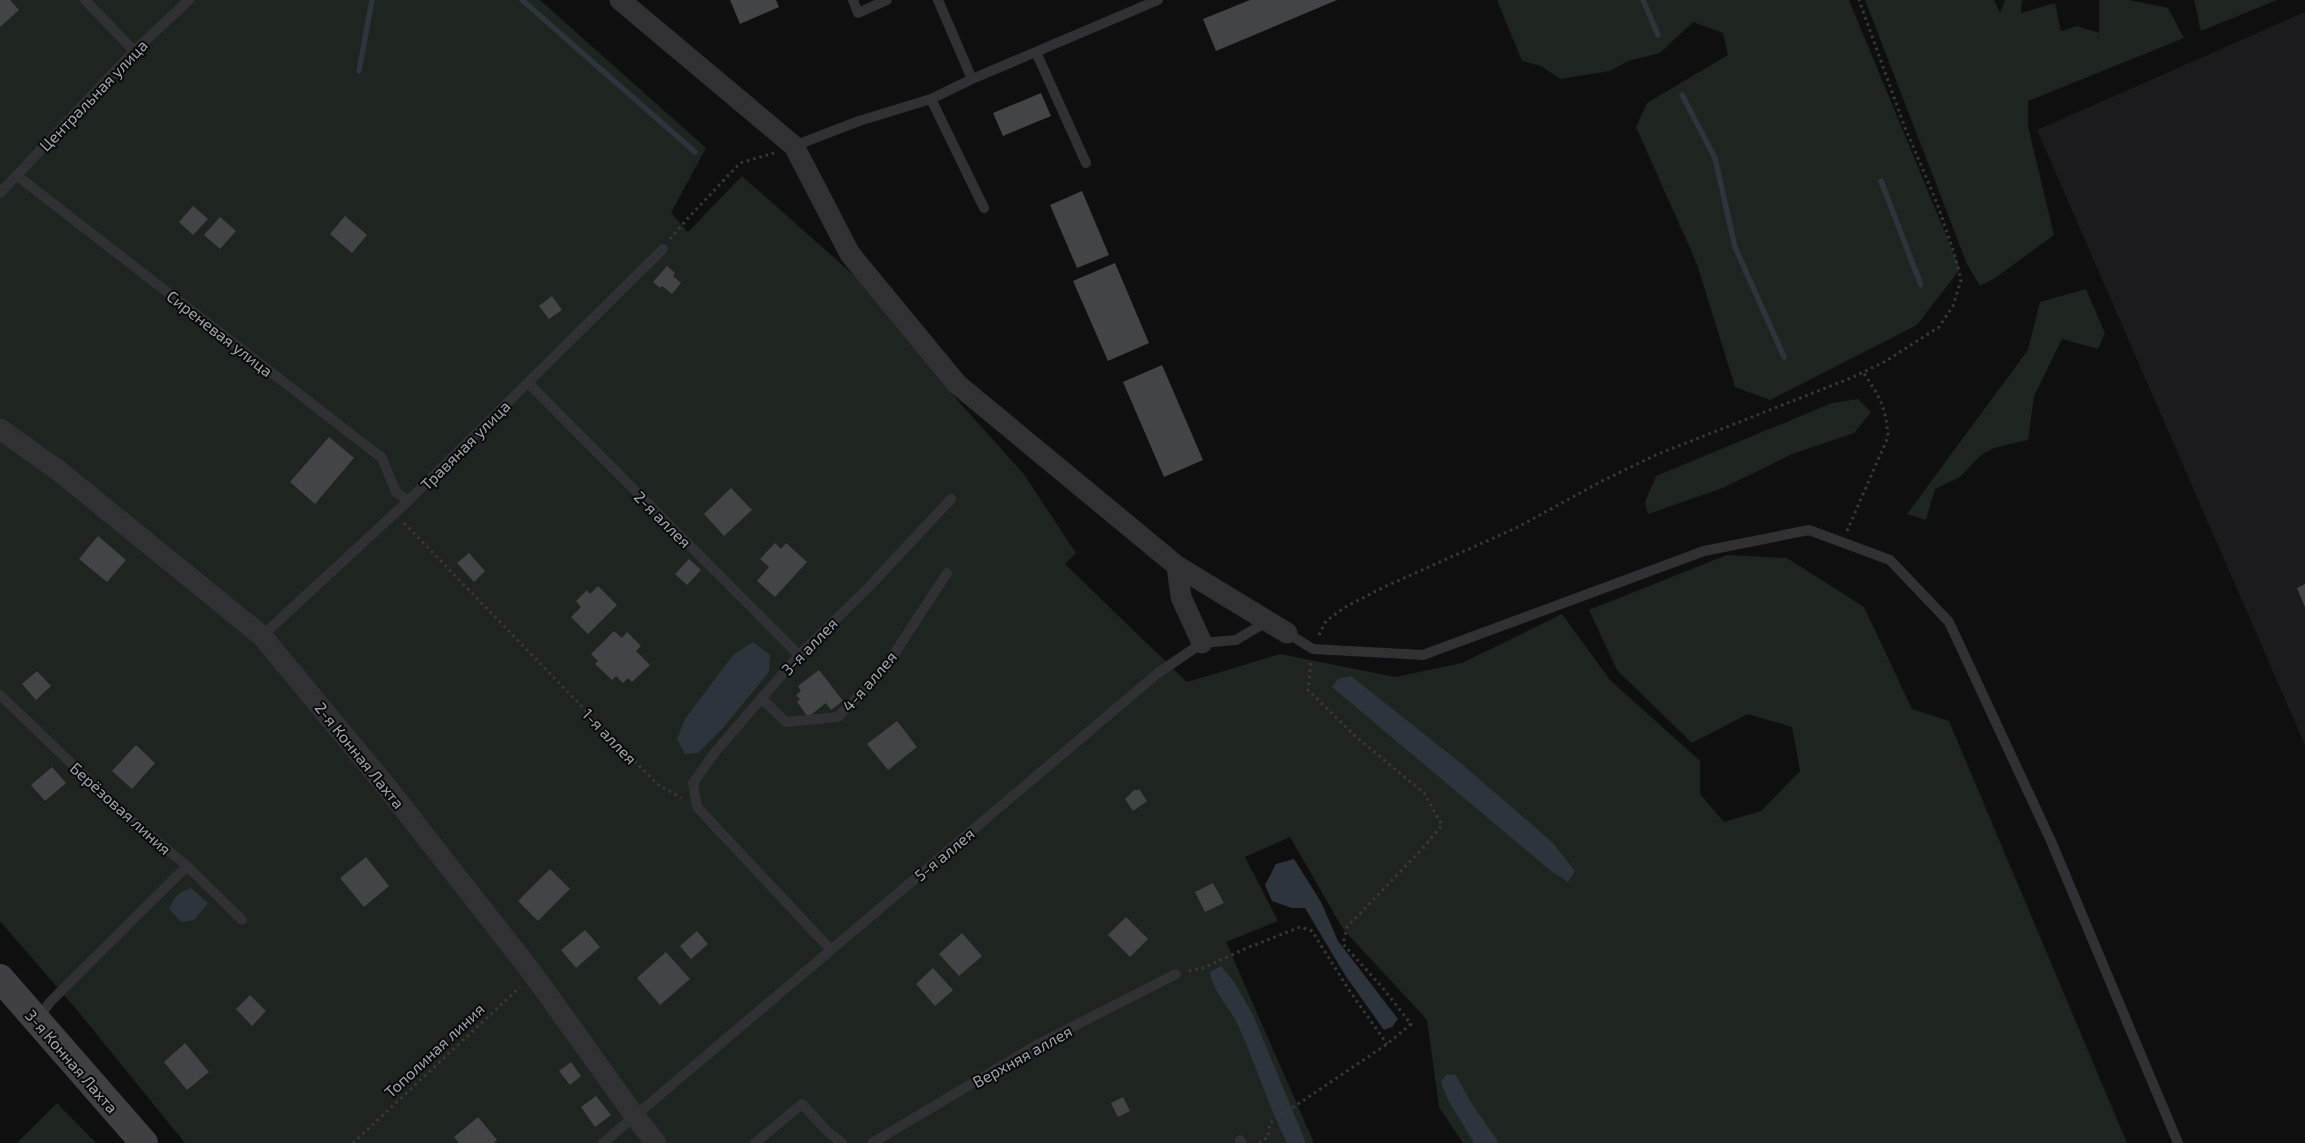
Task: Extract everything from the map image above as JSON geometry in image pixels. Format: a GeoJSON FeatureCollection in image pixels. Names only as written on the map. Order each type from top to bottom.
{"type":"FeatureCollection","features":[{"type":"Feature","properties":{"kind":"main road","name":"3-я Конная Лахта"},"geometry":{"type":"LineString","coordinates":[[0,978],[144,1143]]}},
{"type":"Feature","properties":{"kind":"street"},"geometry":{"type":"LineString","coordinates":[[620,0],[794,146],[850,254],[957,384],[1178,566],[1287,633]]}},
{"type":"Feature","properties":{"kind":"street","name":"2-я Конная Лахта"},"geometry":{"type":"LineString","coordinates":[[0,429],[59,471],[262,636],[390,791],[533,974],[634,1116],[656,1143]]}},
{"type":"Feature","properties":{"kind":"street"},"geometry":{"type":"LineString","coordinates":[[1178,566],[1181,597],[1202,643]]}},
{"type":"Feature","properties":{"kind":"lane"},"geometry":{"type":"LineString","coordinates":[[85,0],[134,51]]}},
{"type":"Feature","properties":{"kind":"lane","name":"Центральная улица"},"geometry":{"type":"LineString","coordinates":[[0,192],[134,51],[189,0]]}},
{"type":"Feature","properties":{"kind":"lane"},"geometry":{"type":"LineString","coordinates":[[853,0],[858,13],[887,0]]}},
{"type":"Feature","properties":{"kind":"lane"},"geometry":{"type":"LineString","coordinates":[[938,0],[972,79]]}},
{"type":"Feature","properties":{"kind":"lane"},"geometry":{"type":"LineString","coordinates":[[794,146],[859,121],[931,99],[972,79],[1158,0]]}},
{"type":"Feature","properties":{"kind":"lane"},"geometry":{"type":"LineString","coordinates":[[1036,52],[1086,163]]}},
{"type":"Feature","properties":{"kind":"lane"},"geometry":{"type":"LineString","coordinates":[[931,99],[984,208]]}},
{"type":"Feature","properties":{"kind":"lane","name":"Сиреневая улица"},"geometry":{"type":"LineString","coordinates":[[16,175],[382,458],[396,492],[408,501]]}},
{"type":"Feature","properties":{"kind":"lane","name":"Травяная улица"},"geometry":{"type":"LineString","coordinates":[[262,636],[395,514],[663,249]]}},
{"type":"Feature","properties":{"kind":"lane","name":"2-я аллея"},"geometry":{"type":"LineString","coordinates":[[528,383],[799,654]]}},
{"type":"Feature","properties":{"kind":"lane","name":"3-я аллея"},"geometry":{"type":"LineString","coordinates":[[697,807],[693,783],[716,751],[799,654],[866,590],[951,499]]}},
{"type":"Feature","properties":{"kind":"lane"},"geometry":{"type":"LineString","coordinates":[[1287,633],[1313,649],[1423,655],[1704,551],[1809,530],[1890,560],[1949,622],[2052,841],[2178,1143]]}},
{"type":"Feature","properties":{"kind":"lane","name":"4-я аллея"},"geometry":{"type":"LineString","coordinates":[[761,698],[786,722],[838,717],[885,668],[947,573]]}},
{"type":"Feature","properties":{"kind":"lane","name":"5-я аллея"},"geometry":{"type":"LineString","coordinates":[[603,1143],[1158,673],[1202,643],[1236,640],[1268,621]]}},
{"type":"Feature","properties":{"kind":"lane","name":"Берёзовая линия"},"geometry":{"type":"LineString","coordinates":[[0,694],[123,812],[187,866],[242,920]]}},
{"type":"Feature","properties":{"kind":"lane"},"geometry":{"type":"LineString","coordinates":[[697,807],[831,950]]}},
{"type":"Feature","properties":{"kind":"lane"},"geometry":{"type":"LineString","coordinates":[[36,1021],[50,1002],[187,866]]}},
{"type":"Feature","properties":{"kind":"lane","name":"Верхняя аллея"},"geometry":{"type":"LineString","coordinates":[[872,1143],[1035,1046],[1176,974]]}},
{"type":"Feature","properties":{"kind":"lane"},"geometry":{"type":"LineString","coordinates":[[755,1143],[802,1104],[827,1131],[842,1143]]}},
{"type":"Feature","properties":{"kind":"path"},"geometry":{"type":"LineString","coordinates":[[1260,1143],[1268,1137],[1270,1123],[1298,1102],[1387,1044],[1411,1024],[1382,987],[1343,944],[1347,927],[1423,848],[1442,825],[1424,793],[1354,735],[1308,690],[1313,649],[1326,621],[1347,606],[1384,587],[1516,528],[1604,480],[1658,454],[1735,425],[1886,361],[1939,327],[1954,306],[1960,280],[1954,253],[1938,204],[1904,125],[1859,0]]}},
{"type":"Feature","properties":{"kind":"path"},"geometry":{"type":"LineString","coordinates":[[663,249],[689,217],[740,163],[794,146]]}},
{"type":"Feature","properties":{"kind":"path"},"geometry":{"type":"LineString","coordinates":[[1842,542],[1888,438],[1887,421],[1881,398],[1863,372]]}},
{"type":"Feature","properties":{"kind":"path","name":"1-я аллея"},"geometry":{"type":"LineString","coordinates":[[395,514],[658,784],[697,807]]}},
{"type":"Feature","properties":{"kind":"path"},"geometry":{"type":"LineString","coordinates":[[1176,974],[1203,968],[1300,927],[1312,931],[1348,990],[1387,1044]]}},
{"type":"Feature","properties":{"kind":"path","name":"Тополиная линия"},"geometry":{"type":"LineString","coordinates":[[353,1143],[533,974]]}},
{"type":"Feature","properties":{"kind":"shaded area"},"geometry":{"type":"Polygon","coordinates":[[[0,0],[540,0],[706,148],[671,213],[688,232],[742,176],[866,286],[959,402],[1023,473],[1076,553],[1065,564],[1187,682],[1280,654],[1395,677],[1462,663],[1562,614],[1610,680],[1700,761],[1700,794],[1724,822],[1761,811],[1800,771],[1792,727],[1748,714],[1692,743],[1617,670],[1589,610],[1727,555],[1787,558],[1864,607],[1912,709],[1949,721],[2127,1143],[1463,1143],[1439,1107],[1427,1020],[1343,929],[1290,837],[1245,857],[1278,921],[1226,942],[1314,1143],[185,1143],[76,1009],[0,921],[0,0]]]}},
{"type":"Feature","properties":{"kind":"shaded area"},"geometry":{"type":"Polygon","coordinates":[[[1497,0],[1849,0],[1960,269],[1917,325],[1770,400],[1735,387],[1697,264],[1636,127],[1647,103],[1728,55],[1723,33],[1693,22],[1660,53],[1628,61],[1610,71],[1560,79],[1541,66],[1522,61],[1497,0]]]}},
{"type":"Feature","properties":{"kind":"shaded area"},"geometry":{"type":"Polygon","coordinates":[[[1865,0],[1994,0],[2000,13],[2005,0],[2022,0],[2021,13],[2055,3],[2061,31],[2077,26],[2099,33],[2099,0],[2129,0],[2168,8],[2184,38],[2028,101],[2028,126],[2054,235],[1995,278],[1980,286],[1967,264],[1865,0]]]}},
{"type":"Feature","properties":{"kind":"shaded area"},"geometry":{"type":"Polygon","coordinates":[[[2194,0],[2277,0],[2201,31],[2194,0]]]}},
{"type":"Feature","properties":{"kind":"shaded area"},"geometry":{"type":"Polygon","coordinates":[[[2305,12],[2305,745],[2037,130],[2305,12]]]}},
{"type":"Feature","properties":{"kind":"shaded area"},"geometry":{"type":"Polygon","coordinates":[[[2086,289],[2105,333],[2098,349],[2062,339],[2034,396],[2028,440],[1994,448],[1981,455],[1960,477],[1935,489],[1926,520],[1907,514],[2028,350],[2040,302],[2086,289]]]}},
{"type":"Feature","properties":{"kind":"shaded area"},"geometry":{"type":"Polygon","coordinates":[[[1858,399],[1871,412],[1854,433],[1792,454],[1723,488],[1648,514],[1645,502],[1656,476],[1832,403],[1858,399]]]}},
{"type":"Feature","properties":{"kind":"shaded area"},"geometry":{"type":"Polygon","coordinates":[[[753,642],[770,655],[769,672],[722,729],[698,753],[685,754],[677,739],[685,719],[733,655],[753,642]]]}},
{"type":"Feature","properties":{"kind":"shaded area"},"geometry":{"type":"Polygon","coordinates":[[[1351,676],[1463,765],[1553,843],[1575,871],[1568,882],[1551,871],[1332,687],[1338,679],[1351,676]]]}},
{"type":"Feature","properties":{"kind":"shaded area"},"geometry":{"type":"Polygon","coordinates":[[[1294,859],[1321,902],[1338,941],[1398,1019],[1392,1027],[1384,1030],[1345,975],[1305,908],[1292,908],[1272,901],[1265,885],[1276,864],[1294,859]]]}},
{"type":"Feature","properties":{"kind":"shaded area"},"geometry":{"type":"Polygon","coordinates":[[[191,888],[208,903],[194,920],[181,922],[169,909],[177,895],[191,888]]]}},
{"type":"Feature","properties":{"kind":"shaded area"},"geometry":{"type":"Polygon","coordinates":[[[1221,966],[1234,982],[1253,1015],[1306,1143],[1287,1143],[1281,1131],[1237,1023],[1212,980],[1210,972],[1221,966]]]}},
{"type":"Feature","properties":{"kind":"shaded area"},"geometry":{"type":"Polygon","coordinates":[[[1455,1074],[1472,1104],[1499,1143],[1474,1143],[1448,1100],[1441,1082],[1446,1075],[1455,1074]]]}},
{"type":"Feature","properties":{"kind":"shaded area"},"geometry":{"type":"Polygon","coordinates":[[[57,1103],[96,1143],[17,1143],[57,1103]]]}},
{"type":"Feature","properties":{"kind":"building"},"geometry":{"type":"Polygon","coordinates":[[[0,0],[10,0],[19,10],[0,27],[0,0]]]}},
{"type":"Feature","properties":{"kind":"building"},"geometry":{"type":"Polygon","coordinates":[[[730,0],[776,0],[779,7],[740,24],[730,0]]]}},
{"type":"Feature","properties":{"kind":"building"},"geometry":{"type":"Polygon","coordinates":[[[1250,0],[1337,0],[1216,51],[1203,19],[1250,0]]]}},
{"type":"Feature","properties":{"kind":"building"},"geometry":{"type":"Polygon","coordinates":[[[1041,93],[1051,116],[1003,136],[993,113],[1041,93]]]}},
{"type":"Feature","properties":{"kind":"building"},"geometry":{"type":"Polygon","coordinates":[[[1082,191],[1109,255],[1077,268],[1050,205],[1082,191]]]}},
{"type":"Feature","properties":{"kind":"building"},"geometry":{"type":"Polygon","coordinates":[[[193,206],[208,219],[193,235],[179,222],[193,206]]]}},
{"type":"Feature","properties":{"kind":"building"},"geometry":{"type":"Polygon","coordinates":[[[345,216],[367,235],[352,253],[330,234],[345,216]]]}},
{"type":"Feature","properties":{"kind":"building"},"geometry":{"type":"Polygon","coordinates":[[[220,217],[236,231],[220,249],[204,235],[220,217]]]}},
{"type":"Feature","properties":{"kind":"building"},"geometry":{"type":"Polygon","coordinates":[[[1115,263],[1149,343],[1108,361],[1073,281],[1115,263]]]}},
{"type":"Feature","properties":{"kind":"building"},"geometry":{"type":"Polygon","coordinates":[[[667,266],[675,273],[673,276],[681,283],[672,294],[653,282],[667,266]]]}},
{"type":"Feature","properties":{"kind":"building"},"geometry":{"type":"Polygon","coordinates":[[[552,296],[562,310],[549,319],[539,306],[552,296]]]}},
{"type":"Feature","properties":{"kind":"building"},"geometry":{"type":"Polygon","coordinates":[[[1162,365],[1203,460],[1164,477],[1123,382],[1162,365]]]}},
{"type":"Feature","properties":{"kind":"building"},"geometry":{"type":"Polygon","coordinates":[[[329,437],[354,458],[315,504],[290,482],[329,437]]]}},
{"type":"Feature","properties":{"kind":"building"},"geometry":{"type":"Polygon","coordinates":[[[731,488],[752,510],[724,536],[704,514],[731,488]]]}},
{"type":"Feature","properties":{"kind":"building"},"geometry":{"type":"Polygon","coordinates":[[[98,536],[126,560],[107,582],[79,559],[98,536]]]}},
{"type":"Feature","properties":{"kind":"building"},"geometry":{"type":"Polygon","coordinates":[[[775,543],[781,549],[786,543],[807,562],[775,597],[757,581],[769,567],[760,559],[775,543]]]}},
{"type":"Feature","properties":{"kind":"building"},"geometry":{"type":"Polygon","coordinates":[[[469,553],[485,571],[474,582],[457,563],[469,553]]]}},
{"type":"Feature","properties":{"kind":"building"},"geometry":{"type":"Polygon","coordinates":[[[689,559],[701,570],[687,585],[675,574],[689,559]]]}},
{"type":"Feature","properties":{"kind":"building"},"geometry":{"type":"Polygon","coordinates":[[[2305,584],[2305,607],[2297,588],[2305,584]]]}},
{"type":"Feature","properties":{"kind":"building"},"geometry":{"type":"Polygon","coordinates":[[[598,586],[617,605],[588,634],[571,617],[581,607],[576,601],[587,590],[590,594],[598,586]]]}},
{"type":"Feature","properties":{"kind":"building"},"geometry":{"type":"Polygon","coordinates":[[[614,631],[622,638],[627,632],[641,646],[636,651],[650,665],[632,682],[628,678],[623,683],[616,676],[612,680],[595,664],[598,661],[591,654],[614,631]]]}},
{"type":"Feature","properties":{"kind":"building"},"geometry":{"type":"Polygon","coordinates":[[[819,670],[843,701],[831,710],[826,703],[808,717],[797,702],[800,699],[796,695],[801,691],[798,686],[819,670]]]}},
{"type":"Feature","properties":{"kind":"building"},"geometry":{"type":"Polygon","coordinates":[[[37,671],[51,686],[36,700],[22,684],[37,671]]]}},
{"type":"Feature","properties":{"kind":"building"},"geometry":{"type":"Polygon","coordinates":[[[897,721],[917,747],[888,770],[867,744],[897,721]]]}},
{"type":"Feature","properties":{"kind":"building"},"geometry":{"type":"Polygon","coordinates":[[[136,745],[155,763],[132,789],[112,771],[136,745]]]}},
{"type":"Feature","properties":{"kind":"building"},"geometry":{"type":"Polygon","coordinates":[[[52,767],[66,783],[45,801],[31,785],[52,767]]]}},
{"type":"Feature","properties":{"kind":"building"},"geometry":{"type":"Polygon","coordinates":[[[1135,789],[1136,791],[1139,789],[1147,801],[1133,811],[1125,799],[1135,789]]]}},
{"type":"Feature","properties":{"kind":"building"},"geometry":{"type":"Polygon","coordinates":[[[366,857],[389,886],[364,907],[340,878],[366,857]]]}},
{"type":"Feature","properties":{"kind":"building"},"geometry":{"type":"Polygon","coordinates":[[[550,869],[570,889],[538,921],[518,901],[550,869]]]}},
{"type":"Feature","properties":{"kind":"building"},"geometry":{"type":"Polygon","coordinates":[[[1213,883],[1224,903],[1205,912],[1195,892],[1213,883]]]}},
{"type":"Feature","properties":{"kind":"building"},"geometry":{"type":"Polygon","coordinates":[[[1126,917],[1148,939],[1130,957],[1108,935],[1126,917]]]}},
{"type":"Feature","properties":{"kind":"building"},"geometry":{"type":"Polygon","coordinates":[[[585,930],[600,947],[576,968],[561,950],[585,930]]]}},
{"type":"Feature","properties":{"kind":"building"},"geometry":{"type":"Polygon","coordinates":[[[697,931],[708,944],[691,959],[680,946],[697,931]]]}},
{"type":"Feature","properties":{"kind":"building"},"geometry":{"type":"Polygon","coordinates":[[[962,933],[982,956],[959,976],[939,954],[962,933]]]}},
{"type":"Feature","properties":{"kind":"building"},"geometry":{"type":"Polygon","coordinates":[[[666,952],[690,979],[660,1005],[637,978],[666,952]]]}},
{"type":"Feature","properties":{"kind":"building"},"geometry":{"type":"Polygon","coordinates":[[[933,968],[953,990],[935,1006],[916,984],[933,968]]]}},
{"type":"Feature","properties":{"kind":"building"},"geometry":{"type":"Polygon","coordinates":[[[250,995],[266,1011],[252,1026],[236,1009],[250,995]]]}},
{"type":"Feature","properties":{"kind":"building"},"geometry":{"type":"Polygon","coordinates":[[[185,1043],[209,1072],[187,1090],[164,1062],[185,1043]]]}},
{"type":"Feature","properties":{"kind":"building"},"geometry":{"type":"Polygon","coordinates":[[[571,1062],[581,1076],[570,1085],[559,1071],[571,1062]]]}},
{"type":"Feature","properties":{"kind":"building"},"geometry":{"type":"Polygon","coordinates":[[[596,1096],[611,1115],[595,1127],[581,1107],[596,1096]]]}},
{"type":"Feature","properties":{"kind":"building"},"geometry":{"type":"Polygon","coordinates":[[[1123,1097],[1130,1111],[1118,1117],[1111,1103],[1123,1097]]]}},
{"type":"Feature","properties":{"kind":"building"},"geometry":{"type":"Polygon","coordinates":[[[478,1117],[497,1140],[493,1143],[459,1143],[454,1137],[478,1117]]]}},
{"type":"Feature","properties":{"kind":"waterway"},"geometry":{"type":"LineString","coordinates":[[359,71],[372,0]]}},
{"type":"Feature","properties":{"kind":"waterway"},"geometry":{"type":"LineString","coordinates":[[522,0],[695,152]]}},
{"type":"Feature","properties":{"kind":"waterway"},"geometry":{"type":"LineString","coordinates":[[1643,0],[1658,35]]}},
{"type":"Feature","properties":{"kind":"waterway"},"geometry":{"type":"LineString","coordinates":[[1682,95],[1715,158],[1735,247],[1784,357]]}},
{"type":"Feature","properties":{"kind":"waterway"},"geometry":{"type":"LineString","coordinates":[[1881,181],[1921,285]]}}]}
